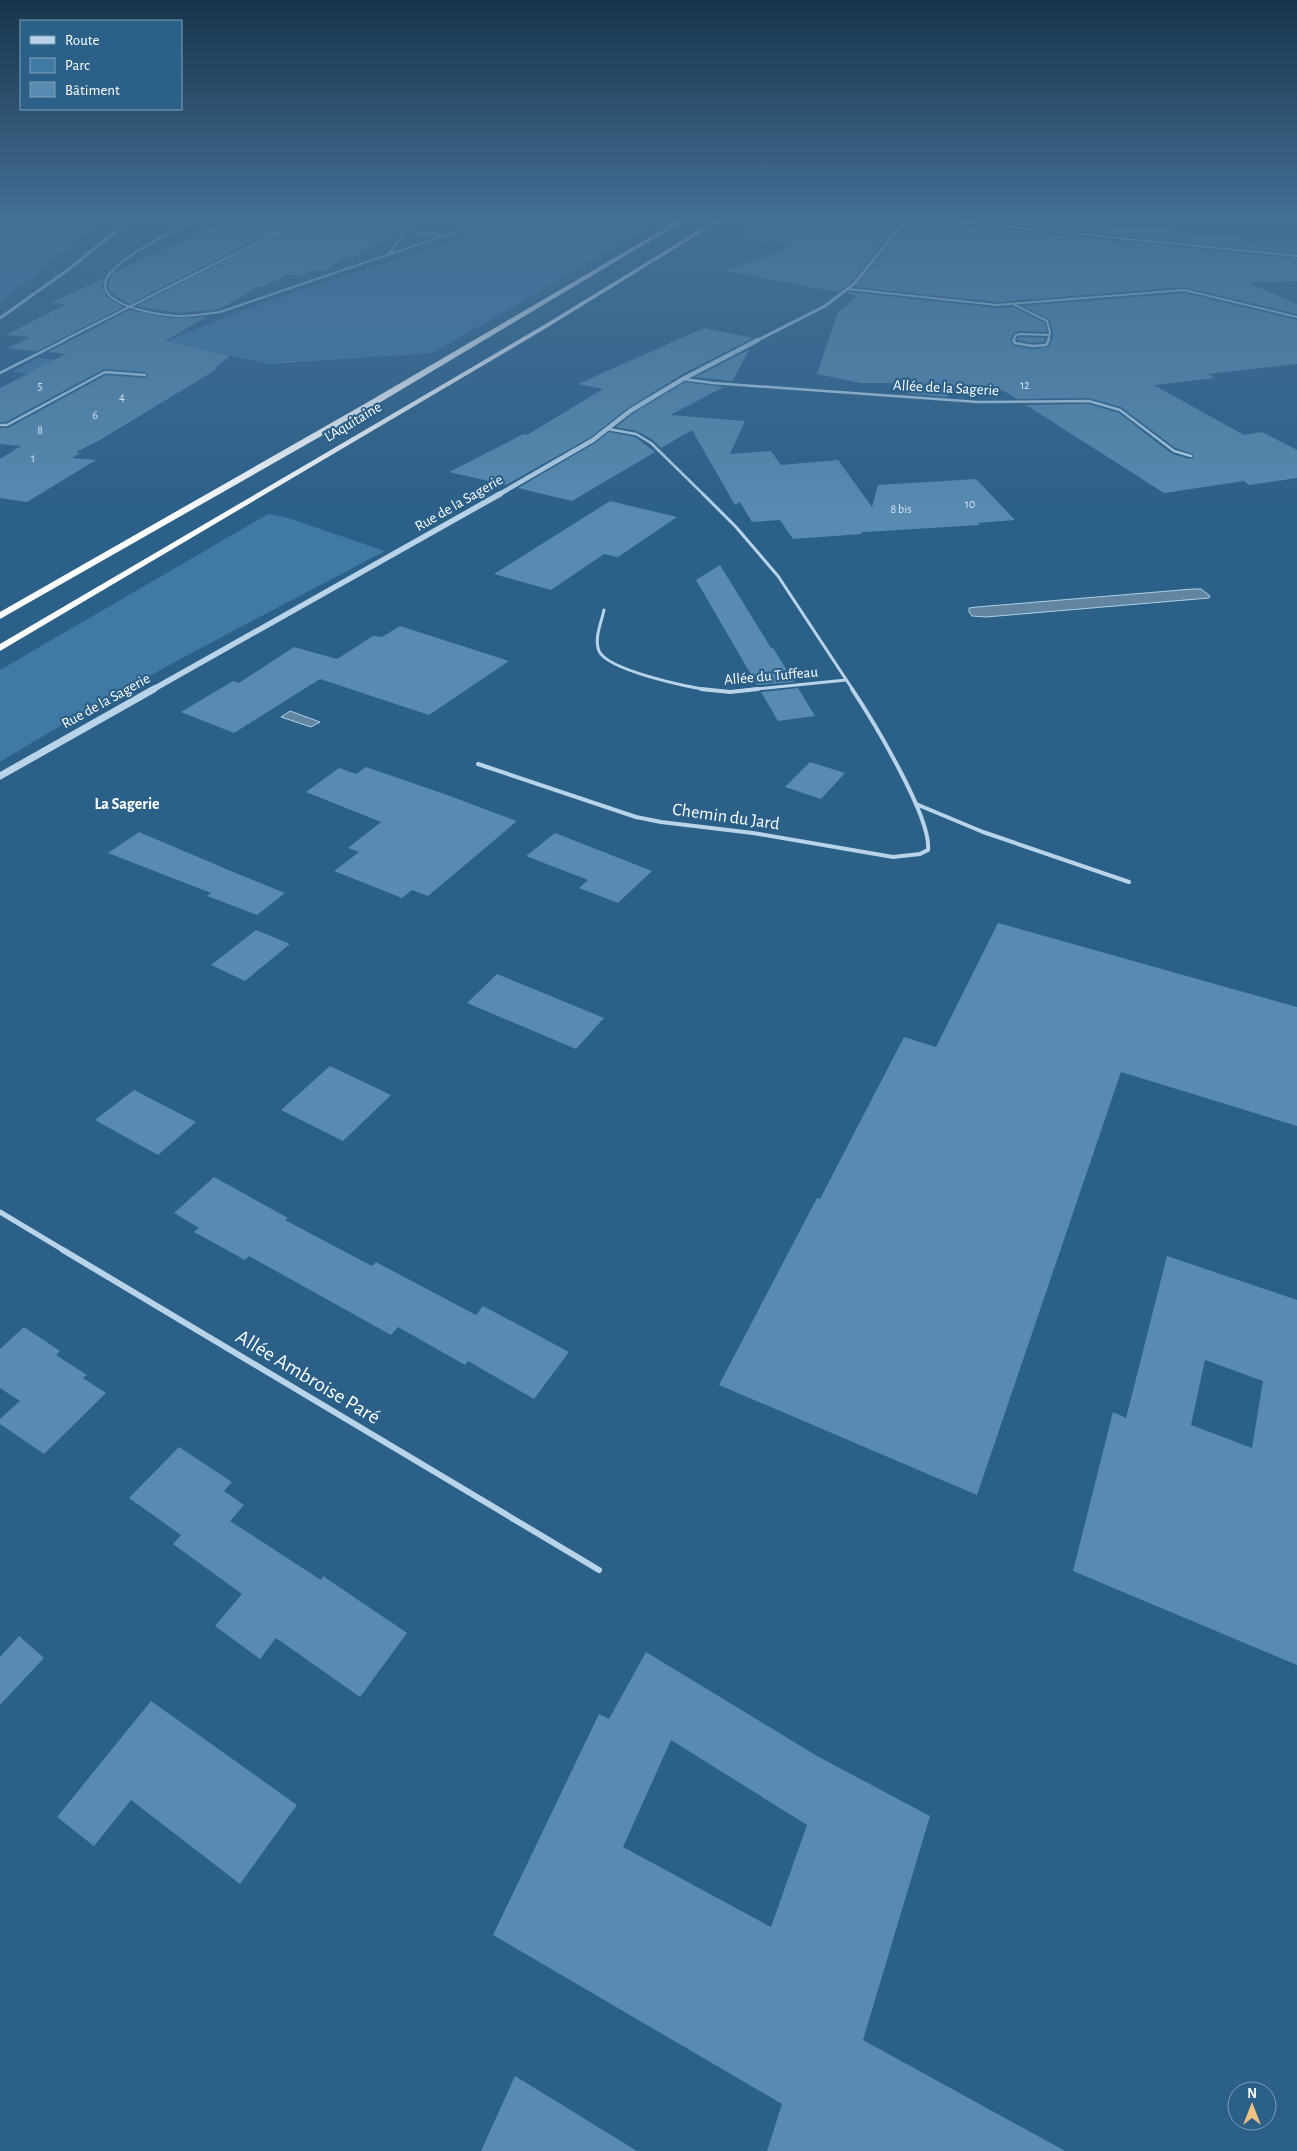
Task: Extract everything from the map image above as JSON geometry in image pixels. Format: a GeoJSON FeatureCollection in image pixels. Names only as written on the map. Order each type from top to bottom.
{"type":"FeatureCollection","features":[{"type":"Feature","properties":{"kind":"highway","name":"L'Aquitaine"},"geometry":{"type":"LineString","coordinates":[[0,616],[380,399],[515,319]]}},
{"type":"Feature","properties":{"kind":"highway","name":"L'Aquitaine"},"geometry":{"type":"LineString","coordinates":[[0,648],[557,319]]}},
{"type":"Feature","properties":{"kind":"highway"},"geometry":{"type":"LineString","coordinates":[[0,653],[24,634]]}},
{"type":"Feature","properties":{"kind":"street"},"geometry":{"type":"LineString","coordinates":[[0,373],[106,319]]}},
{"type":"Feature","properties":{"kind":"street","name":"Rue de la Sagerie"},"geometry":{"type":"LineString","coordinates":[[0,776],[557,462],[608,429],[630,411],[683,379],[800,319]]}},
{"type":"Feature","properties":{"kind":"street"},"geometry":{"type":"LineString","coordinates":[[1044,319],[1047,321],[1050,335],[1049,342],[1046,345],[1020,345],[1013,342],[1016,335],[1020,334],[1050,335]]}},
{"type":"Feature","properties":{"kind":"street"},"geometry":{"type":"LineString","coordinates":[[0,425],[6,425],[105,372],[144,375]]}},
{"type":"Feature","properties":{"kind":"street","name":"Allée de la Sagerie"},"geometry":{"type":"LineString","coordinates":[[683,379],[713,383],[978,402],[1089,401],[1120,410],[1174,450],[1191,456]]}},
{"type":"Feature","properties":{"kind":"street","name":"Chemin du Jard"},"geometry":{"type":"LineString","coordinates":[[478,764],[636,817],[661,822],[753,833],[893,857],[920,854],[928,850],[929,842],[916,804],[875,724],[778,576],[736,527],[644,438],[636,434],[608,429]]}},
{"type":"Feature","properties":{"kind":"street","name":"Allée du Tuffeau"},"geometry":{"type":"LineString","coordinates":[[604,610],[596,642],[600,654],[617,665],[689,687],[715,692],[730,692],[846,680]]}},
{"type":"Feature","properties":{"kind":"street"},"geometry":{"type":"LineString","coordinates":[[916,804],[983,832],[1129,882]]}},
{"type":"Feature","properties":{"kind":"street","name":"Allée Ambroise Paré"},"geometry":{"type":"LineString","coordinates":[[0,1212],[599,1570]]}},
{"type":"Feature","properties":{"kind":"green space"},"geometry":{"type":"Polygon","coordinates":[[[219,319],[491,319],[433,353],[269,364],[166,342],[219,319]]]}},
{"type":"Feature","properties":{"kind":"green space"},"geometry":{"type":"Polygon","coordinates":[[[38,358],[105,364],[77,379],[12,372],[38,358]]]}},
{"type":"Feature","properties":{"kind":"green space"},"geometry":{"type":"Polygon","coordinates":[[[268,514],[285,517],[385,551],[143,680],[0,762],[0,670],[268,514]]]}},
{"type":"Feature","properties":{"kind":"shaded area"},"geometry":{"type":"Polygon","coordinates":[[[1201,589],[1210,596],[1209,598],[986,617],[972,616],[969,612],[969,608],[977,607],[1201,589]]]}},
{"type":"Feature","properties":{"kind":"shaded area"},"geometry":{"type":"Polygon","coordinates":[[[290,711],[320,722],[311,727],[281,717],[290,711]]]}},
{"type":"Feature","properties":{"kind":"building"},"geometry":{"type":"Polygon","coordinates":[[[36,319],[99,319],[37,351],[8,348],[31,337],[6,335],[36,319]]]}},
{"type":"Feature","properties":{"kind":"building"},"geometry":{"type":"Polygon","coordinates":[[[112,319],[202,319],[165,341],[230,356],[214,368],[217,369],[100,440],[76,452],[80,453],[72,458],[96,460],[27,502],[0,498],[0,459],[21,446],[0,444],[0,428],[8,428],[106,375],[145,378],[148,375],[145,372],[104,369],[6,422],[0,422],[0,388],[66,354],[48,352],[112,319]]]}},
{"type":"Feature","properties":{"kind":"building"},"geometry":{"type":"Polygon","coordinates":[[[836,319],[1038,319],[1045,323],[1047,332],[1019,331],[1014,333],[1010,340],[1014,346],[1033,349],[1048,347],[1052,341],[1053,332],[1049,319],[1294,319],[1297,320],[1297,364],[1208,374],[1215,378],[1154,385],[1244,435],[1262,432],[1297,450],[1297,478],[1249,485],[1244,481],[1164,493],[1026,405],[1089,404],[1119,413],[1172,454],[1190,459],[1193,458],[1193,454],[1175,448],[1121,407],[1089,398],[1017,399],[997,389],[998,391],[948,391],[947,397],[912,394],[902,392],[905,383],[861,383],[817,374],[836,319]]]}},
{"type":"Feature","properties":{"kind":"building"},"geometry":{"type":"Polygon","coordinates":[[[704,328],[753,338],[681,375],[628,408],[591,437],[506,485],[449,472],[524,434],[527,435],[603,389],[578,384],[704,328]]]}},
{"type":"Feature","properties":{"kind":"building"},"geometry":{"type":"Polygon","coordinates":[[[1018,337],[1046,338],[1044,342],[1033,343],[1017,340],[1018,337]]]}},
{"type":"Feature","properties":{"kind":"building"},"geometry":{"type":"Polygon","coordinates":[[[750,349],[732,381],[695,377],[750,349]]]}},
{"type":"Feature","properties":{"kind":"building"},"geometry":{"type":"Polygon","coordinates":[[[685,382],[724,387],[670,415],[745,421],[730,454],[771,451],[781,465],[838,460],[872,507],[878,485],[976,479],[1015,520],[978,523],[980,525],[861,532],[862,534],[793,539],[780,520],[752,522],[740,502],[735,505],[692,430],[661,448],[653,440],[637,431],[616,427],[632,414],[685,382]]]}},
{"type":"Feature","properties":{"kind":"building"},"geometry":{"type":"Polygon","coordinates":[[[609,432],[635,437],[655,452],[572,501],[518,488],[595,443],[609,432]]]}},
{"type":"Feature","properties":{"kind":"building"},"geometry":{"type":"Polygon","coordinates":[[[610,501],[677,517],[618,557],[604,554],[551,590],[494,574],[610,501]]]}},
{"type":"Feature","properties":{"kind":"building"},"geometry":{"type":"Polygon","coordinates":[[[720,565],[794,682],[757,685],[696,580],[720,565]]]}},
{"type":"Feature","properties":{"kind":"building"},"geometry":{"type":"Polygon","coordinates":[[[400,626],[509,661],[429,715],[320,679],[234,733],[181,712],[233,681],[239,683],[294,647],[337,659],[373,636],[382,637],[400,626]]]}},
{"type":"Feature","properties":{"kind":"building"},"geometry":{"type":"Polygon","coordinates":[[[798,688],[815,716],[778,721],[761,692],[798,688]]]}},
{"type":"Feature","properties":{"kind":"building"},"geometry":{"type":"Polygon","coordinates":[[[810,762],[845,773],[821,799],[785,787],[810,762]]]}},
{"type":"Feature","properties":{"kind":"building"},"geometry":{"type":"Polygon","coordinates":[[[366,767],[517,821],[428,896],[412,890],[402,898],[334,871],[359,852],[348,848],[381,822],[306,792],[339,768],[356,774],[366,767]]]}},
{"type":"Feature","properties":{"kind":"building"},"geometry":{"type":"Polygon","coordinates":[[[139,832],[285,893],[257,915],[207,896],[211,893],[108,853],[139,832]]]}},
{"type":"Feature","properties":{"kind":"building"},"geometry":{"type":"Polygon","coordinates":[[[555,833],[652,871],[618,903],[579,888],[588,880],[526,856],[555,833]]]}},
{"type":"Feature","properties":{"kind":"building"},"geometry":{"type":"Polygon","coordinates":[[[998,923],[1297,1007],[1297,1126],[1121,1072],[977,1495],[719,1385],[817,1198],[820,1199],[904,1037],[936,1047],[998,923]]]}},
{"type":"Feature","properties":{"kind":"building"},"geometry":{"type":"Polygon","coordinates":[[[256,930],[290,944],[245,981],[211,965],[256,930]]]}},
{"type":"Feature","properties":{"kind":"building"},"geometry":{"type":"Polygon","coordinates":[[[497,974],[604,1018],[576,1049],[467,1003],[497,974]]]}},
{"type":"Feature","properties":{"kind":"building"},"geometry":{"type":"Polygon","coordinates":[[[330,1066],[391,1095],[343,1141],[281,1110],[330,1066]]]}},
{"type":"Feature","properties":{"kind":"building"},"geometry":{"type":"Polygon","coordinates":[[[134,1090],[196,1122],[158,1155],[95,1120],[134,1090]]]}},
{"type":"Feature","properties":{"kind":"building"},"geometry":{"type":"Polygon","coordinates":[[[214,1177],[288,1218],[285,1220],[372,1266],[376,1262],[476,1315],[483,1306],[569,1352],[534,1399],[468,1361],[465,1365],[398,1327],[391,1335],[249,1256],[245,1260],[194,1232],[199,1228],[174,1213],[214,1177]]]}},
{"type":"Feature","properties":{"kind":"building"},"geometry":{"type":"Polygon","coordinates":[[[1167,1256],[1297,1300],[1297,1665],[1073,1571],[1113,1412],[1126,1418],[1167,1256]],[[1205,1360],[1191,1425],[1252,1448],[1263,1381],[1205,1360]]]}},
{"type":"Feature","properties":{"kind":"building"},"geometry":{"type":"Polygon","coordinates":[[[24,1327],[60,1351],[56,1355],[87,1375],[83,1378],[106,1393],[44,1454],[0,1424],[0,1419],[20,1401],[0,1388],[0,1349],[24,1327]]]}},
{"type":"Feature","properties":{"kind":"building"},"geometry":{"type":"Polygon","coordinates":[[[179,1447],[232,1482],[224,1491],[244,1505],[230,1521],[321,1580],[323,1576],[407,1633],[360,1697],[276,1638],[260,1659],[215,1626],[242,1594],[173,1544],[181,1535],[129,1498],[179,1447]]]}},
{"type":"Feature","properties":{"kind":"building"},"geometry":{"type":"Polygon","coordinates":[[[19,1636],[44,1658],[0,1705],[0,1657],[19,1636]]]}},
{"type":"Feature","properties":{"kind":"building"},"geometry":{"type":"Polygon","coordinates":[[[646,1652],[817,1756],[930,1816],[863,2040],[1065,2151],[767,2151],[782,2104],[493,1935],[599,1714],[609,1719],[646,1652]],[[671,1740],[623,1847],[771,1927],[807,1825],[671,1740]]]}},
{"type":"Feature","properties":{"kind":"building"},"geometry":{"type":"Polygon","coordinates":[[[151,1701],[297,1805],[240,1884],[131,1800],[94,1846],[57,1817],[151,1701]]]}},
{"type":"Feature","properties":{"kind":"building"},"geometry":{"type":"Polygon","coordinates":[[[515,2076],[637,2151],[481,2151],[515,2076]]]}},
{"type":"Feature","properties":{"kind":"district","name":"La Sagerie"},"geometry":{"type":"Point","coordinates":[127,804]}}]}
